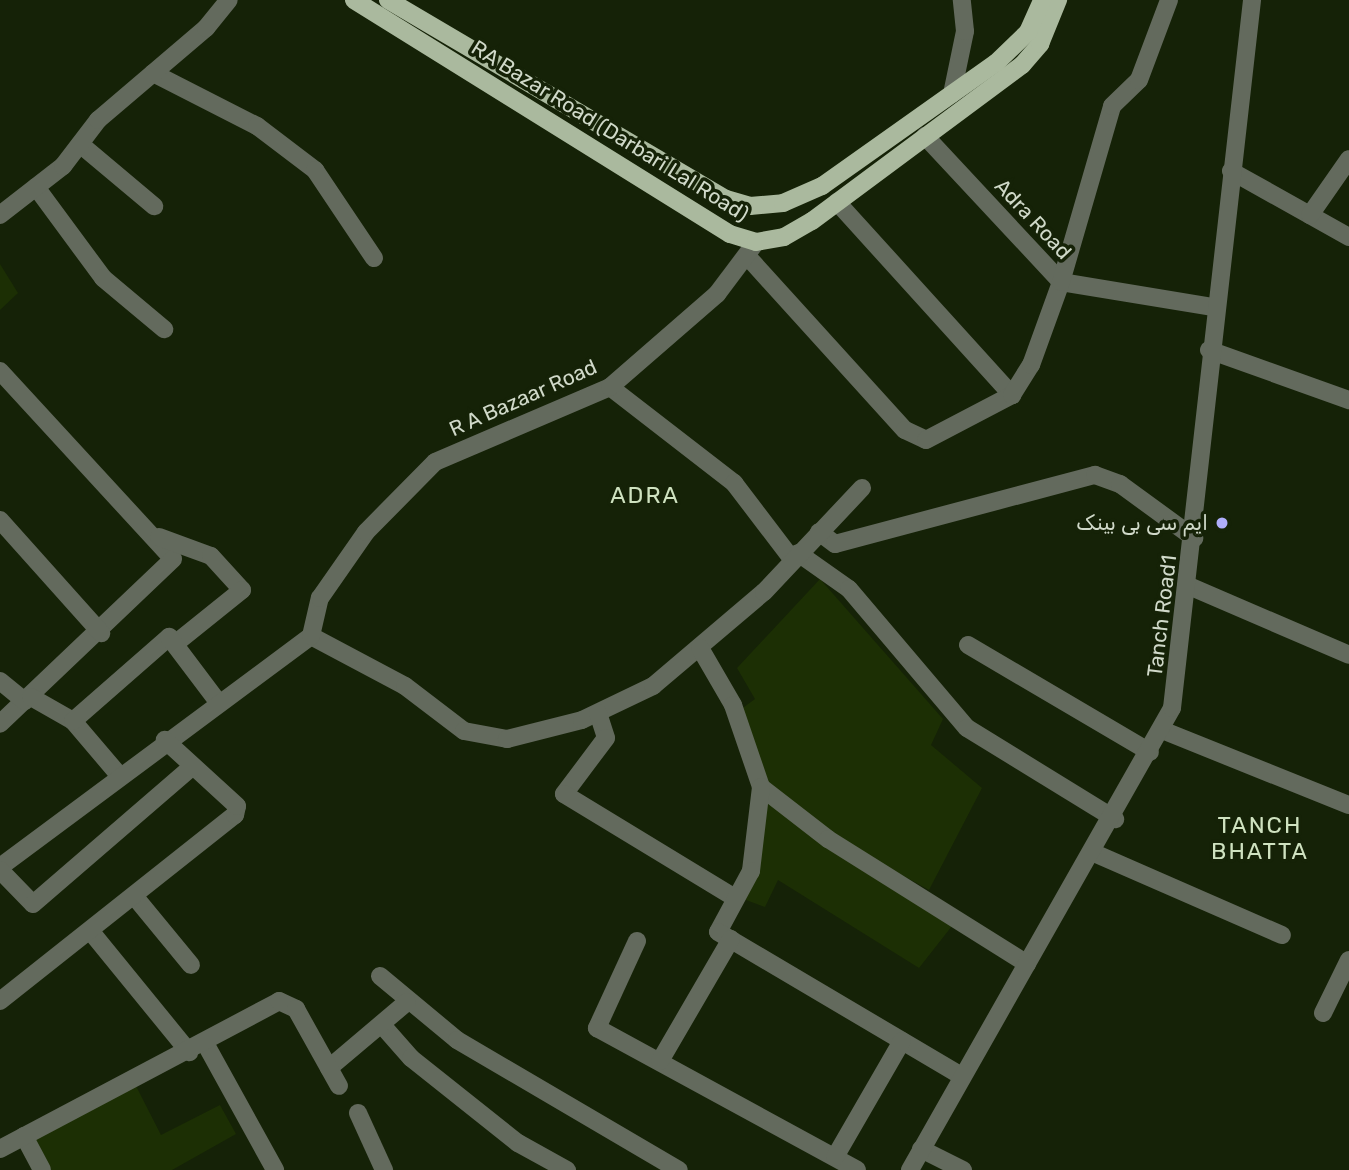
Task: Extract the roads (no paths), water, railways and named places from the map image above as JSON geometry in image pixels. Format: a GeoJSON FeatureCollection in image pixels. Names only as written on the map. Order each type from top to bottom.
{"type":"FeatureCollection","features":[{"type":"Feature","properties":{"kind":"main road","name":"RA Bazar Road (Darbari Lal Road)"},"geometry":{"type":"LineString","coordinates":[[354,0],[730,233],[751,249],[784,237],[837,202],[1034,53],[1058,0]]}},
{"type":"Feature","properties":{"kind":"main road","name":"RA Bazar Road (Darbari Lal Road)"},"geometry":{"type":"LineString","coordinates":[[388,0],[726,200],[750,206],[813,192],[952,94],[1019,43],[1042,0]]}},
{"type":"Feature","properties":{"kind":"street"},"geometry":{"type":"LineString","coordinates":[[0,215],[36,187],[229,0]]}},
{"type":"Feature","properties":{"kind":"street"},"geometry":{"type":"LineString","coordinates":[[952,94],[965,31],[962,0]]}},
{"type":"Feature","properties":{"kind":"street"},"geometry":{"type":"LineString","coordinates":[[751,249],[905,430],[926,440],[1012,395],[1031,365],[1061,282],[1112,106],[1139,80],[1169,0]]}},
{"type":"Feature","properties":{"kind":"street","name":"Tanch Road1"},"geometry":{"type":"LineString","coordinates":[[910,1170],[960,1075],[1115,819],[1163,730],[1180,673],[1194,538],[1212,307],[1252,0]]}},
{"type":"Feature","properties":{"kind":"street"},"geometry":{"type":"LineString","coordinates":[[153,73],[257,126],[315,170],[374,258]]}},
{"type":"Feature","properties":{"kind":"street","name":"Adra Road"},"geometry":{"type":"LineString","coordinates":[[925,136],[1061,282],[1212,307]]}},
{"type":"Feature","properties":{"kind":"street"},"geometry":{"type":"LineString","coordinates":[[80,144],[154,206]]}},
{"type":"Feature","properties":{"kind":"street"},"geometry":{"type":"LineString","coordinates":[[1310,215],[1349,159]]}},
{"type":"Feature","properties":{"kind":"street"},"geometry":{"type":"LineString","coordinates":[[1231,171],[1349,237]]}},
{"type":"Feature","properties":{"kind":"street"},"geometry":{"type":"LineString","coordinates":[[36,187],[103,278],[164,329]]}},
{"type":"Feature","properties":{"kind":"street"},"geometry":{"type":"LineString","coordinates":[[837,202],[1012,395]]}},
{"type":"Feature","properties":{"kind":"street","name":"R A Bazaar Road"},"geometry":{"type":"LineString","coordinates":[[311,636],[320,598],[366,531],[435,462],[526,418],[610,387],[717,293],[751,249]]}},
{"type":"Feature","properties":{"kind":"street"},"geometry":{"type":"LineString","coordinates":[[1209,350],[1349,400]]}},
{"type":"Feature","properties":{"kind":"street"},"geometry":{"type":"LineString","coordinates":[[0,370],[156,536],[173,559],[102,633],[0,724]]}},
{"type":"Feature","properties":{"kind":"street"},"geometry":{"type":"LineString","coordinates":[[610,387],[734,483],[795,556],[849,589],[967,728],[1115,819]]}},
{"type":"Feature","properties":{"kind":"street"},"geometry":{"type":"LineString","coordinates":[[819,532],[835,544],[1095,475],[1120,484],[1194,538]]}},
{"type":"Feature","properties":{"kind":"street"},"geometry":{"type":"LineString","coordinates":[[193,766],[33,904],[0,869],[165,740],[311,636],[405,686],[464,731],[507,739],[598,713],[653,686],[700,648],[862,488]]}},
{"type":"Feature","properties":{"kind":"street"},"geometry":{"type":"LineString","coordinates":[[0,520],[102,633]]}},
{"type":"Feature","properties":{"kind":"street"},"geometry":{"type":"LineString","coordinates":[[156,536],[211,556],[242,590],[176,643]]}},
{"type":"Feature","properties":{"kind":"street"},"geometry":{"type":"LineString","coordinates":[[1189,586],[1349,655]]}},
{"type":"Feature","properties":{"kind":"street"},"geometry":{"type":"LineString","coordinates":[[74,721],[165,639],[176,643],[218,702]]}},
{"type":"Feature","properties":{"kind":"street"},"geometry":{"type":"LineString","coordinates":[[968,645],[1150,752]]}},
{"type":"Feature","properties":{"kind":"street"},"geometry":{"type":"LineString","coordinates":[[700,648],[733,705],[761,787],[751,871],[716,926],[731,939],[960,1075]]}},
{"type":"Feature","properties":{"kind":"street"},"geometry":{"type":"LineString","coordinates":[[0,681],[28,699],[74,721],[119,775]]}},
{"type":"Feature","properties":{"kind":"street"},"geometry":{"type":"LineString","coordinates":[[598,713],[606,738],[564,794],[734,898]]}},
{"type":"Feature","properties":{"kind":"street"},"geometry":{"type":"LineString","coordinates":[[1163,730],[1349,805]]}},
{"type":"Feature","properties":{"kind":"street"},"geometry":{"type":"LineString","coordinates":[[0,1001],[92,933],[237,810],[165,740]]}},
{"type":"Feature","properties":{"kind":"street"},"geometry":{"type":"LineString","coordinates":[[761,787],[828,839],[1027,964]]}},
{"type":"Feature","properties":{"kind":"street"},"geometry":{"type":"LineString","coordinates":[[1094,853],[1282,935]]}},
{"type":"Feature","properties":{"kind":"street"},"geometry":{"type":"LineString","coordinates":[[135,897],[191,965]]}},
{"type":"Feature","properties":{"kind":"street"},"geometry":{"type":"LineString","coordinates":[[92,933],[189,1052]]}},
{"type":"Feature","properties":{"kind":"street"},"geometry":{"type":"LineString","coordinates":[[660,1061],[731,939]]}},
{"type":"Feature","properties":{"kind":"street"},"geometry":{"type":"LineString","coordinates":[[637,941],[597,1028],[857,1170]]}},
{"type":"Feature","properties":{"kind":"street"},"geometry":{"type":"LineString","coordinates":[[1323,1013],[1349,960]]}},
{"type":"Feature","properties":{"kind":"street"},"geometry":{"type":"LineString","coordinates":[[380,976],[407,1002],[457,1040],[679,1170]]}},
{"type":"Feature","properties":{"kind":"street"},"geometry":{"type":"LineString","coordinates":[[0,1149],[189,1052],[279,1002],[290,1002],[340,1086]]}},
{"type":"Feature","properties":{"kind":"street"},"geometry":{"type":"LineString","coordinates":[[329,1068],[407,1002]]}},
{"type":"Feature","properties":{"kind":"street"},"geometry":{"type":"LineString","coordinates":[[382,1025],[411,1058],[518,1143],[559,1168]]}},
{"type":"Feature","properties":{"kind":"street"},"geometry":{"type":"LineString","coordinates":[[835,1157],[902,1041]]}},
{"type":"Feature","properties":{"kind":"street"},"geometry":{"type":"LineString","coordinates":[[205,1043],[275,1170]]}},
{"type":"Feature","properties":{"kind":"street"},"geometry":{"type":"LineString","coordinates":[[358,1112],[384,1170]]}},
{"type":"Feature","properties":{"kind":"street"},"geometry":{"type":"LineString","coordinates":[[24,1136],[42,1170]]}},
{"type":"Feature","properties":{"kind":"street"},"geometry":{"type":"LineString","coordinates":[[921,1149],[963,1170]]}},
{"type":"Feature","properties":{"kind":"place","name":"ایم سی بی بینک"},"geometry":{"type":"Point","coordinates":[1222,523]}},
{"type":"Feature","properties":{"kind":"district","name":"ADRA"},"geometry":{"type":"Point","coordinates":[645,495]}},
{"type":"Feature","properties":{"kind":"district","name":"TANCH BHATTA"},"geometry":{"type":"Point","coordinates":[1260,838]}}]}
